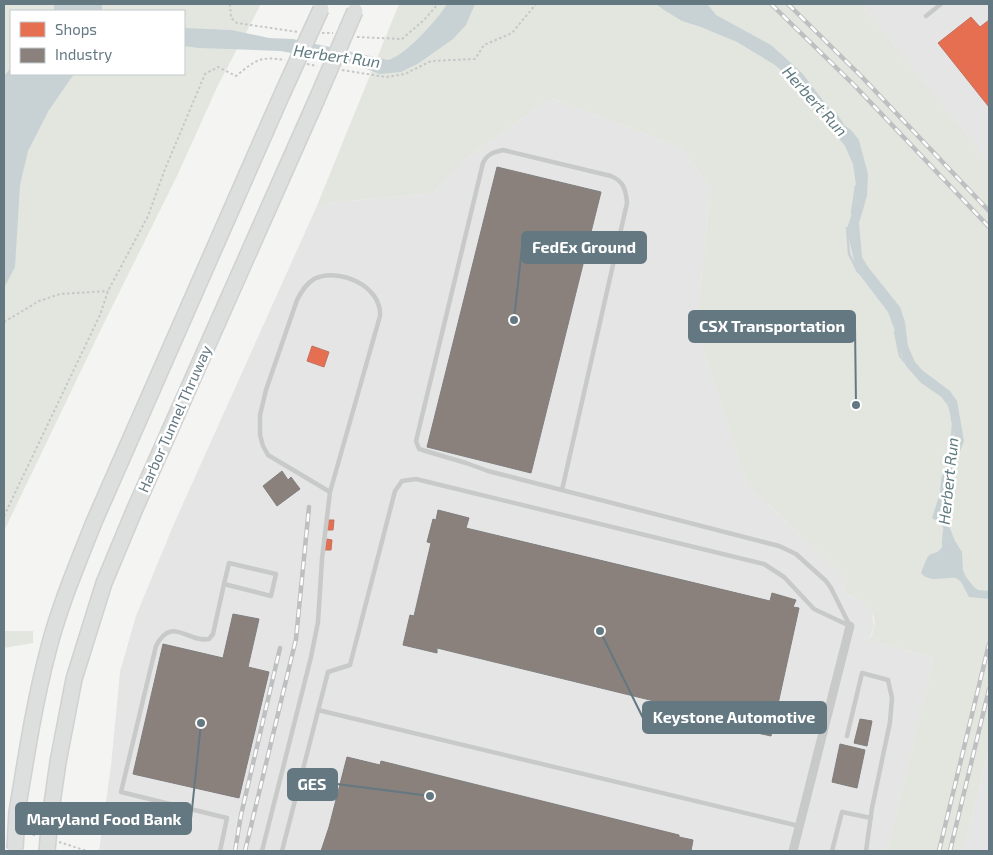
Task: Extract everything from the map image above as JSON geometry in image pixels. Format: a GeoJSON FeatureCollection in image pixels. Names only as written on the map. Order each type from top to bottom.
{"type":"FeatureCollection","features":[{"type":"Feature","properties":{"kind":"highway"},"geometry":{"type":"LineString","coordinates":[[15,850],[17,812],[35,707],[48,650],[79,560],[94,522],[322,6]]}},
{"type":"Feature","properties":{"kind":"highway","name":"Harbor Tunnel Thruway"},"geometry":{"type":"LineString","coordinates":[[53,846],[50,818],[58,762],[74,678],[104,583],[357,7]]}},
{"type":"Feature","properties":{"kind":"street"},"geometry":{"type":"LineString","coordinates":[[793,851],[850,626]]}},
{"type":"Feature","properties":{"kind":"lane"},"geometry":{"type":"LineString","coordinates":[[926,16],[941,4]]}},
{"type":"Feature","properties":{"kind":"lane"},"geometry":{"type":"LineString","coordinates":[[562,490],[627,203],[626,192],[622,183],[611,176],[503,150],[496,151],[486,157],[482,163],[416,441],[419,449],[466,462],[488,471],[790,550],[831,588],[850,626]]}},
{"type":"Feature","properties":{"kind":"lane"},"geometry":{"type":"LineString","coordinates":[[262,851],[311,658],[318,622],[322,559],[330,492],[380,316],[381,307],[373,294],[366,288],[342,276],[332,275],[313,280],[302,291],[297,300],[266,390],[260,415],[260,435],[268,455],[330,492]]}},
{"type":"Feature","properties":{"kind":"lane"},"geometry":{"type":"LineString","coordinates":[[282,851],[328,672],[350,665],[395,491],[402,481],[416,479],[764,564],[784,577],[814,610],[850,626]]}},
{"type":"Feature","properties":{"kind":"lane"},"geometry":{"type":"LineString","coordinates":[[220,851],[227,818],[121,792],[156,646],[161,636],[173,630],[204,640],[209,639],[213,634],[224,584],[229,563],[276,574],[271,596],[224,584]]}},
{"type":"Feature","properties":{"kind":"lane"},"geometry":{"type":"LineString","coordinates":[[847,736],[862,673],[888,680],[892,698],[890,722],[866,851]]}},
{"type":"Feature","properties":{"kind":"lane"},"geometry":{"type":"LineString","coordinates":[[318,710],[799,826]]}},
{"type":"Feature","properties":{"kind":"lane"},"geometry":{"type":"LineString","coordinates":[[832,851],[842,812],[871,818]]}},
{"type":"Feature","properties":{"kind":"path"},"geometry":{"type":"LineString","coordinates":[[230,4],[231,18],[237,23],[244,25]]}},
{"type":"Feature","properties":{"kind":"path"},"geometry":{"type":"LineString","coordinates":[[338,70],[386,77],[404,74],[432,61],[475,59],[484,45],[512,33],[536,4]]}},
{"type":"Feature","properties":{"kind":"path"},"geometry":{"type":"LineString","coordinates":[[4,516],[100,315],[108,291],[148,216],[164,168],[205,74],[218,68],[236,76],[256,60],[270,58],[290,61]]}},
{"type":"Feature","properties":{"kind":"path"},"geometry":{"type":"LineString","coordinates":[[299,63],[319,66]]}},
{"type":"Feature","properties":{"kind":"path"},"geometry":{"type":"LineString","coordinates":[[4,322],[38,301],[60,294],[108,291]]}},
{"type":"Feature","properties":{"kind":"path"},"geometry":{"type":"LineString","coordinates":[[22,831],[40,836]]}},
{"type":"Feature","properties":{"kind":"path"},"geometry":{"type":"LineString","coordinates":[[53,846],[87,851]]}},
{"type":"Feature","properties":{"kind":"shaded area"},"geometry":{"type":"Polygon","coordinates":[[[4,4],[261,4],[219,83],[177,176],[4,531],[4,4]]]}},
{"type":"Feature","properties":{"kind":"shaded area"},"geometry":{"type":"Polygon","coordinates":[[[399,4],[861,4],[989,162],[989,748],[963,851],[887,851],[934,658],[869,640],[875,623],[873,617],[866,605],[844,593],[847,580],[747,484],[696,326],[711,188],[680,147],[551,98],[468,157],[433,193],[330,203],[316,208],[399,4]]]}},
{"type":"Feature","properties":{"kind":"shaded area"},"geometry":{"type":"Polygon","coordinates":[[[861,4],[989,4],[989,162],[861,4]]]}},
{"type":"Feature","properties":{"kind":"shaded area"},"geometry":{"type":"Polygon","coordinates":[[[551,98],[680,147],[711,188],[696,326],[747,484],[847,580],[844,593],[867,604],[872,612],[874,627],[869,640],[934,658],[887,851],[99,851],[111,766],[120,672],[136,616],[173,526],[316,208],[330,203],[433,193],[468,157],[551,98]]]}},
{"type":"Feature","properties":{"kind":"shaded area"},"geometry":{"type":"Polygon","coordinates":[[[4,631],[33,631],[33,643],[4,648],[4,631]]]}},
{"type":"Feature","properties":{"kind":"shaded area"},"geometry":{"type":"Polygon","coordinates":[[[989,748],[989,851],[963,851],[989,748]]]}},
{"type":"Feature","properties":{"kind":"water"},"geometry":{"type":"Polygon","coordinates":[[[54,4],[102,4],[102,10],[54,10],[54,4]]]}},
{"type":"Feature","properties":{"kind":"water"},"geometry":{"type":"Polygon","coordinates":[[[447,4],[475,4],[466,25],[453,39],[419,63],[401,72],[380,74],[353,64],[280,51],[185,46],[185,28],[232,30],[269,38],[293,39],[388,60],[403,52],[436,19],[447,4]]]}},
{"type":"Feature","properties":{"kind":"water"},"geometry":{"type":"Polygon","coordinates":[[[656,4],[708,5],[716,15],[771,45],[802,73],[828,107],[837,114],[845,126],[859,140],[868,174],[867,196],[859,223],[862,257],[900,307],[905,322],[908,346],[915,362],[922,370],[950,391],[957,401],[964,441],[950,477],[947,521],[955,541],[962,552],[963,570],[966,577],[978,590],[989,591],[989,599],[969,597],[961,582],[956,578],[933,579],[921,573],[928,556],[937,552],[944,541],[944,531],[941,522],[939,519],[935,520],[932,518],[940,493],[941,479],[954,438],[949,402],[921,383],[906,366],[888,312],[856,270],[847,229],[855,203],[856,185],[853,164],[845,146],[793,81],[775,65],[737,42],[682,21],[656,4]]]}},
{"type":"Feature","properties":{"kind":"water"},"geometry":{"type":"Polygon","coordinates":[[[10,69],[10,75],[73,75],[49,110],[28,151],[20,185],[15,267],[4,288],[4,76],[10,69]]]}},
{"type":"Feature","properties":{"kind":"building: Shops"},"geometry":{"type":"Polygon","coordinates":[[[971,17],[980,27],[989,20],[989,107],[938,43],[971,17]]]}},
{"type":"Feature","properties":{"kind":"building: Shops"},"geometry":{"type":"Polygon","coordinates":[[[312,346],[329,352],[324,367],[307,361],[312,346]]]}},
{"type":"Feature","properties":{"kind":"building: Shops"},"geometry":{"type":"Polygon","coordinates":[[[328,520],[334,520],[333,530],[327,530],[328,520]]]}},
{"type":"Feature","properties":{"kind":"building: Shops"},"geometry":{"type":"Polygon","coordinates":[[[327,539],[332,540],[331,550],[325,550],[327,539]]]}},
{"type":"Feature","properties":{"kind":"building: Industry"},"geometry":{"type":"Polygon","coordinates":[[[497,167],[601,192],[531,473],[427,447],[497,167]]]}},
{"type":"Feature","properties":{"kind":"building: Industry"},"geometry":{"type":"Polygon","coordinates":[[[282,471],[288,480],[291,477],[300,489],[277,506],[263,486],[282,471]]]}},
{"type":"Feature","properties":{"kind":"building: Industry"},"geometry":{"type":"Polygon","coordinates":[[[438,510],[469,518],[466,528],[770,601],[772,593],[796,600],[793,607],[799,608],[771,736],[739,729],[740,722],[437,648],[437,653],[403,645],[410,615],[414,616],[431,543],[427,542],[433,519],[436,520],[438,510]]]}},
{"type":"Feature","properties":{"kind":"building: Industry"},"geometry":{"type":"Polygon","coordinates":[[[233,614],[259,619],[248,667],[269,672],[239,798],[133,774],[163,644],[223,658],[233,614]]]}},
{"type":"Feature","properties":{"kind":"building: Industry"},"geometry":{"type":"Polygon","coordinates":[[[860,719],[872,721],[867,746],[854,743],[860,719]]]}},
{"type":"Feature","properties":{"kind":"building: Industry"},"geometry":{"type":"Polygon","coordinates":[[[840,744],[865,750],[857,788],[832,782],[840,744]]]}},
{"type":"Feature","properties":{"kind":"building: Industry"},"geometry":{"type":"Polygon","coordinates":[[[347,757],[380,765],[381,761],[679,835],[679,837],[693,840],[691,851],[321,851],[347,757]]]}},
{"type":"Feature","properties":{"kind":"waterway","name":"Herbert Run"},"geometry":{"type":"LineString","coordinates":[[852,213],[856,186]]}},
{"type":"Feature","properties":{"kind":"waterway","name":"Herbert Run"},"geometry":{"type":"LineString","coordinates":[[847,228],[849,254],[858,272]]}},
{"type":"Feature","properties":{"kind":"waterway","name":"Herbert Run"},"geometry":{"type":"LineString","coordinates":[[895,332],[900,356],[905,362]]}},
{"type":"Feature","properties":{"kind":"waterway","name":"Herbert Run"},"geometry":{"type":"LineString","coordinates":[[943,397],[949,405],[951,412]]}},
{"type":"Feature","properties":{"kind":"waterway","name":"Herbert Run"},"geometry":{"type":"LineString","coordinates":[[951,451],[953,424]]}},
{"type":"Feature","properties":{"kind":"waterway","name":"Herbert Run"},"geometry":{"type":"LineString","coordinates":[[943,545],[944,531]]}},
{"type":"Feature","properties":{"kind":"railway"},"geometry":{"type":"LineString","coordinates":[[771,4],[854,85],[989,227]]}},
{"type":"Feature","properties":{"kind":"railway"},"geometry":{"type":"LineString","coordinates":[[788,4],[862,77],[989,211]]}},
{"type":"Feature","properties":{"kind":"railway"},"geometry":{"type":"LineString","coordinates":[[245,851],[296,639],[309,507]]}},
{"type":"Feature","properties":{"kind":"railway"},"geometry":{"type":"LineString","coordinates":[[939,851],[989,644]]}},
{"type":"Feature","properties":{"kind":"railway"},"geometry":{"type":"LineString","coordinates":[[235,851],[241,815],[280,648]]}},
{"type":"Feature","properties":{"kind":"railway"},"geometry":{"type":"LineString","coordinates":[[950,851],[989,689]]}},
{"type":"Feature","properties":{"kind":"place","name":"FedEx Ground"},"geometry":{"type":"Point","coordinates":[514,320]}},
{"type":"Feature","properties":{"kind":"place","name":"CSX Transportation"},"geometry":{"type":"Point","coordinates":[856,405]}},
{"type":"Feature","properties":{"kind":"place","name":"Keystone Automotive"},"geometry":{"type":"Point","coordinates":[600,631]}},
{"type":"Feature","properties":{"kind":"place","name":"Maryland Food Bank"},"geometry":{"type":"Point","coordinates":[201,723]}},
{"type":"Feature","properties":{"kind":"place","name":"GES"},"geometry":{"type":"Point","coordinates":[430,796]}}]}
